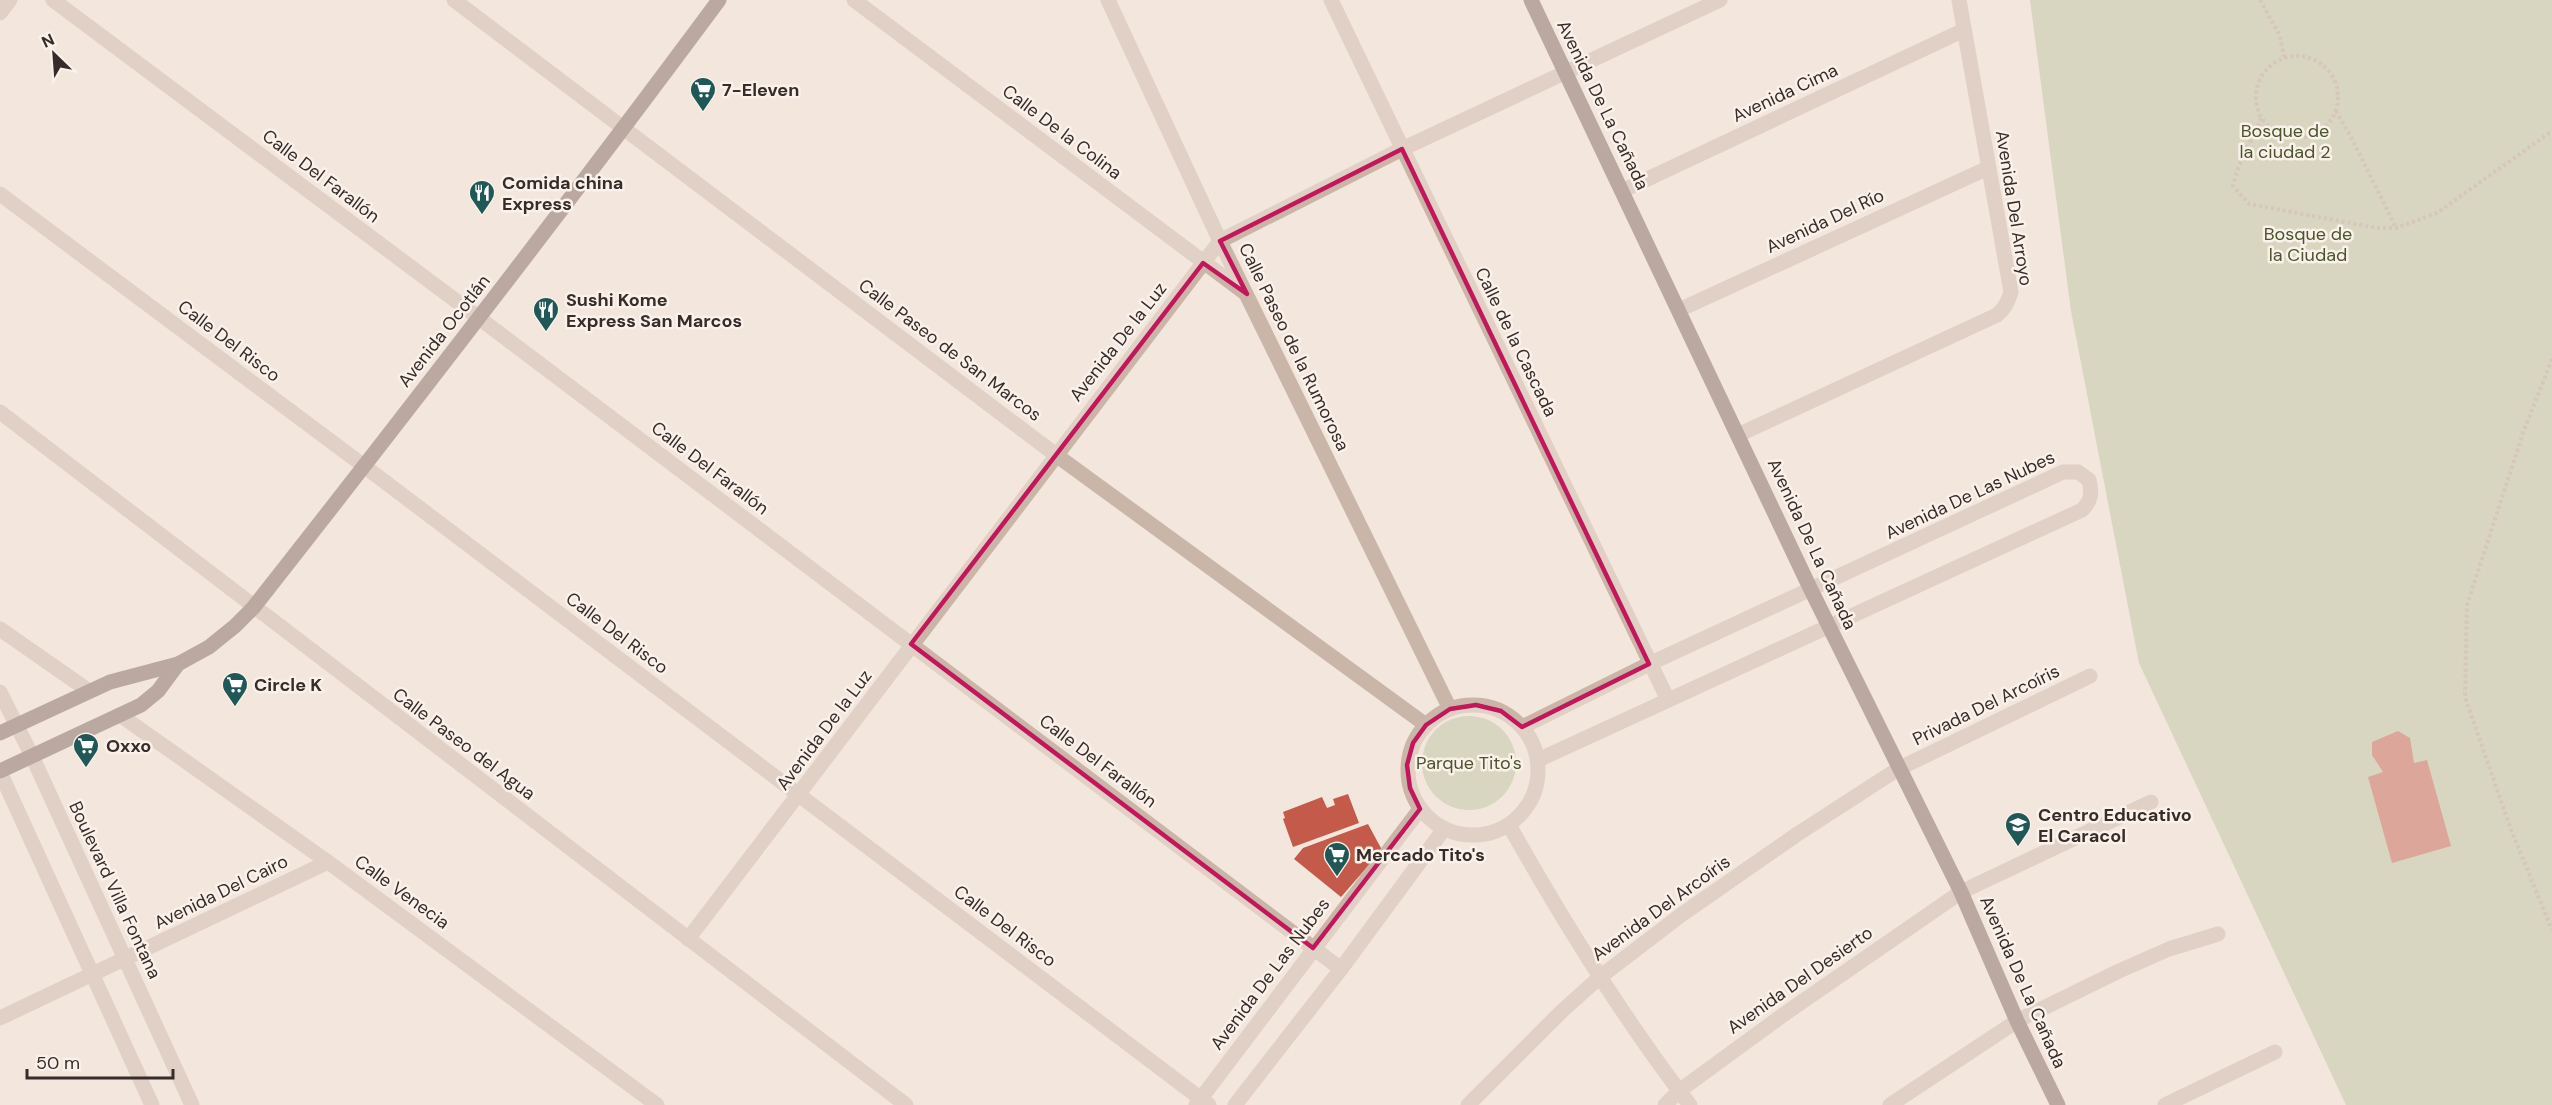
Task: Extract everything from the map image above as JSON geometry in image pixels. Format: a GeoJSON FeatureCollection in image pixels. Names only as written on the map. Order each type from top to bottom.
{"type":"FeatureCollection","features":[{"type":"Feature","properties":{"kind":"main road","name":"Avenida Ocotlán"},"geometry":{"type":"LineString","coordinates":[[0,733],[89,691],[142,672],[178,664],[209,648],[253,608],[479,318],[719,0]]}},
{"type":"Feature","properties":{"kind":"main road","name":"Avenida De La Cañada"},"geometry":{"type":"LineString","coordinates":[[1531,0],[1811,590],[1961,892],[2017,1021],[2058,1105]]}},
{"type":"Feature","properties":{"kind":"main road","name":"Avenida Ocotlán"},"geometry":{"type":"LineString","coordinates":[[0,771],[141,705],[158,691],[178,664]]}},
{"type":"Feature","properties":{"kind":"street"},"geometry":{"type":"LineString","coordinates":[[0,13],[10,0]]}},
{"type":"Feature","properties":{"kind":"street","name":"Calle Del Farallón"},"geometry":{"type":"LineString","coordinates":[[53,0],[479,318],[1341,969]]}},
{"type":"Feature","properties":{"kind":"street","name":"Calle Paseo de San Marcos"},"geometry":{"type":"LineString","coordinates":[[454,0],[1056,454],[1426,725]]}},
{"type":"Feature","properties":{"kind":"street","name":"Calle De la Colina"},"geometry":{"type":"LineString","coordinates":[[854,0],[1247,294]]}},
{"type":"Feature","properties":{"kind":"street","name":"Calle Paseo de la Rumorosa"},"geometry":{"type":"LineString","coordinates":[[1108,0],[1220,241],[1450,709]]}},
{"type":"Feature","properties":{"kind":"street","name":"Calle de la Cascada"},"geometry":{"type":"LineString","coordinates":[[1331,0],[1668,700]]}},
{"type":"Feature","properties":{"kind":"street","name":"Avenida De la Luz"},"geometry":{"type":"LineString","coordinates":[[688,939],[1220,241],[1402,149],[1720,0]]}},
{"type":"Feature","properties":{"kind":"street","name":"Avenida Del Arroyo"},"geometry":{"type":"LineString","coordinates":[[1738,435],[1997,315],[2004,309],[2011,292],[1959,0]]}},
{"type":"Feature","properties":{"kind":"street","name":"Avenida Cima"},"geometry":{"type":"LineString","coordinates":[[1622,191],[1964,30]]}},
{"type":"Feature","properties":{"kind":"street","name":"Avenida Del Río"},"geometry":{"type":"LineString","coordinates":[[1679,310],[1988,168]]}},
{"type":"Feature","properties":{"kind":"street","name":"Calle Del Risco"},"geometry":{"type":"LineString","coordinates":[[0,194],[364,466],[1202,1103]]}},
{"type":"Feature","properties":{"kind":"street","name":"Calle Paseo del Agua"},"geometry":{"type":"LineString","coordinates":[[0,412],[253,608],[906,1105]]}},
{"type":"Feature","properties":{"kind":"street","name":"Avenida De Las Nubes"},"geometry":{"type":"LineString","coordinates":[[1522,727],[1649,664],[2063,472],[2078,472],[2089,480],[2092,492],[2089,503],[2082,510],[1538,760]]}},
{"type":"Feature","properties":{"kind":"street"},"geometry":{"type":"LineString","coordinates":[[0,629],[89,691]]}},
{"type":"Feature","properties":{"kind":"street","name":"Privada Del Arcoíris"},"geometry":{"type":"LineString","coordinates":[[1898,769],[2090,676]]}},
{"type":"Feature","properties":{"kind":"street","name":"Boulevard Villa Fontana"},"geometry":{"type":"LineString","coordinates":[[0,692],[32,756],[192,1105]]}},
{"type":"Feature","properties":{"kind":"street"},"geometry":{"type":"LineString","coordinates":[[1476,705],[1501,711],[1522,727],[1532,742],[1538,760],[1536,784],[1527,807],[1509,825],[1488,833],[1466,835],[1444,829],[1420,809],[1410,788],[1407,765],[1413,743],[1426,725],[1450,709],[1476,705]]}},
{"type":"Feature","properties":{"kind":"street","name":"Calle Venecia"},"geometry":{"type":"LineString","coordinates":[[120,715],[328,862],[657,1105]]}},
{"type":"Feature","properties":{"kind":"street","name":"Avenida Del Arcoíris"},"geometry":{"type":"LineString","coordinates":[[1468,1105],[1562,1011],[1600,977],[1710,895],[1898,769]]}},
{"type":"Feature","properties":{"kind":"street"},"geometry":{"type":"LineString","coordinates":[[0,771],[152,1105]]}},
{"type":"Feature","properties":{"kind":"street","name":"Avenida Del Desierto"},"geometry":{"type":"LineString","coordinates":[[1665,1105],[1679,1091],[1783,1015],[1961,892],[2151,802]]}},
{"type":"Feature","properties":{"kind":"street","name":"Avenida De Las Nubes"},"geometry":{"type":"LineString","coordinates":[[1202,1103],[1313,948],[1420,809]]}},
{"type":"Feature","properties":{"kind":"street"},"geometry":{"type":"LineString","coordinates":[[1509,825],[1553,904],[1600,977],[1690,1105]]}},
{"type":"Feature","properties":{"kind":"street"},"geometry":{"type":"LineString","coordinates":[[1235,1105],[1341,969],[1444,829]]}},
{"type":"Feature","properties":{"kind":"street","name":"Avenida Del Cairo"},"geometry":{"type":"LineString","coordinates":[[0,1018],[328,862]]}},
{"type":"Feature","properties":{"kind":"street"},"geometry":{"type":"LineString","coordinates":[[1890,1105],[2017,1021],[2149,958],[2195,940],[2218,934]]}},
{"type":"Feature","properties":{"kind":"street"},"geometry":{"type":"LineString","coordinates":[[2165,1105],[2275,1052]]}},
{"type":"Feature","properties":{"kind":"path"},"geometry":{"type":"LineString","coordinates":[[2260,0],[2280,36],[2284,57]]}},
{"type":"Feature","properties":{"kind":"path"},"geometry":{"type":"LineString","coordinates":[[2302,56],[2319,62],[2332,75],[2338,93],[2336,111],[2325,126],[2310,136],[2291,138],[2274,132],[2261,118],[2255,101],[2258,82],[2268,67],[2284,57],[2302,56]]}},
{"type":"Feature","properties":{"kind":"path"},"geometry":{"type":"LineString","coordinates":[[2336,111],[2396,228]]}},
{"type":"Feature","properties":{"kind":"path"},"geometry":{"type":"LineString","coordinates":[[2261,118],[2252,142],[2236,170],[2234,186],[2249,204],[2377,228],[2396,228],[2437,213],[2552,131]]}},
{"type":"Feature","properties":{"kind":"path"},"geometry":{"type":"LineString","coordinates":[[2552,359],[2524,430],[2467,605],[2465,697],[2510,827],[2552,930]]}},
{"type":"Feature","properties":{"kind":"highlighted area"},"geometry":{"type":"Polygon","coordinates":[[[1402,149],[1649,664],[1522,727],[1501,711],[1476,705],[1450,709],[1426,725],[1413,743],[1407,765],[1410,788],[1420,809],[1313,948],[911,644],[1203,263],[1247,294],[1220,241],[1402,149]]]}},
{"type":"Feature","properties":{"kind":"green space","name":"Bosque de la Ciudad"},"geometry":{"type":"Polygon","coordinates":[[[2030,0],[2552,0],[2552,1105],[2346,1105],[2139,663],[2071,311],[2030,0]]]}},
{"type":"Feature","properties":{"kind":"green space","name":"Parque Tito's"},"geometry":{"type":"Polygon","coordinates":[[[1469,716],[1487,720],[1502,730],[1512,745],[1516,763],[1512,781],[1502,796],[1487,806],[1469,810],[1451,806],[1436,796],[1426,781],[1422,763],[1426,745],[1436,730],[1451,720],[1469,716]]]}},
{"type":"Feature","properties":{"kind":"building"},"geometry":{"type":"Polygon","coordinates":[[[2398,731],[2410,738],[2414,763],[2427,760],[2451,846],[2392,863],[2368,777],[2383,772],[2372,755],[2372,742],[2398,731]]]}},
{"type":"Feature","properties":{"kind":"building"},"geometry":{"type":"Polygon","coordinates":[[[1348,794],[1359,823],[1293,847],[1283,819],[1285,818],[1283,812],[1322,797],[1327,808],[1335,805],[1333,799],[1348,794]]]}},
{"type":"Feature","properties":{"kind":"building","name":"Mercado Tito's"},"geometry":{"type":"Polygon","coordinates":[[[1368,824],[1382,850],[1341,897],[1294,859],[1303,848],[1368,824]]]}},
{"type":"Feature","properties":{"kind":"place","name":"7-Eleven"},"geometry":{"type":"Point","coordinates":[703,113]}},
{"type":"Feature","properties":{"kind":"place","name":"Comida china Express"},"geometry":{"type":"Point","coordinates":[482,216]}},
{"type":"Feature","properties":{"kind":"place","name":"Sushi Kome Express San Marcos"},"geometry":{"type":"Point","coordinates":[546,333]}},
{"type":"Feature","properties":{"kind":"place","name":"Circle K"},"geometry":{"type":"Point","coordinates":[235,708]}},
{"type":"Feature","properties":{"kind":"place","name":"Oxxo"},"geometry":{"type":"Point","coordinates":[86,769]}},
{"type":"Feature","properties":{"kind":"place","name":"Centro Educativo El Caracol"},"geometry":{"type":"Point","coordinates":[2018,848]}},
{"type":"Feature","properties":{"kind":"place","name":"Mercado Tito's"},"geometry":{"type":"Point","coordinates":[1337,878]}},
{"type":"Feature","properties":{"kind":"park label","name":"Bosque de la ciudad 2"},"geometry":{"type":"Point","coordinates":[2285,141]}}]}
